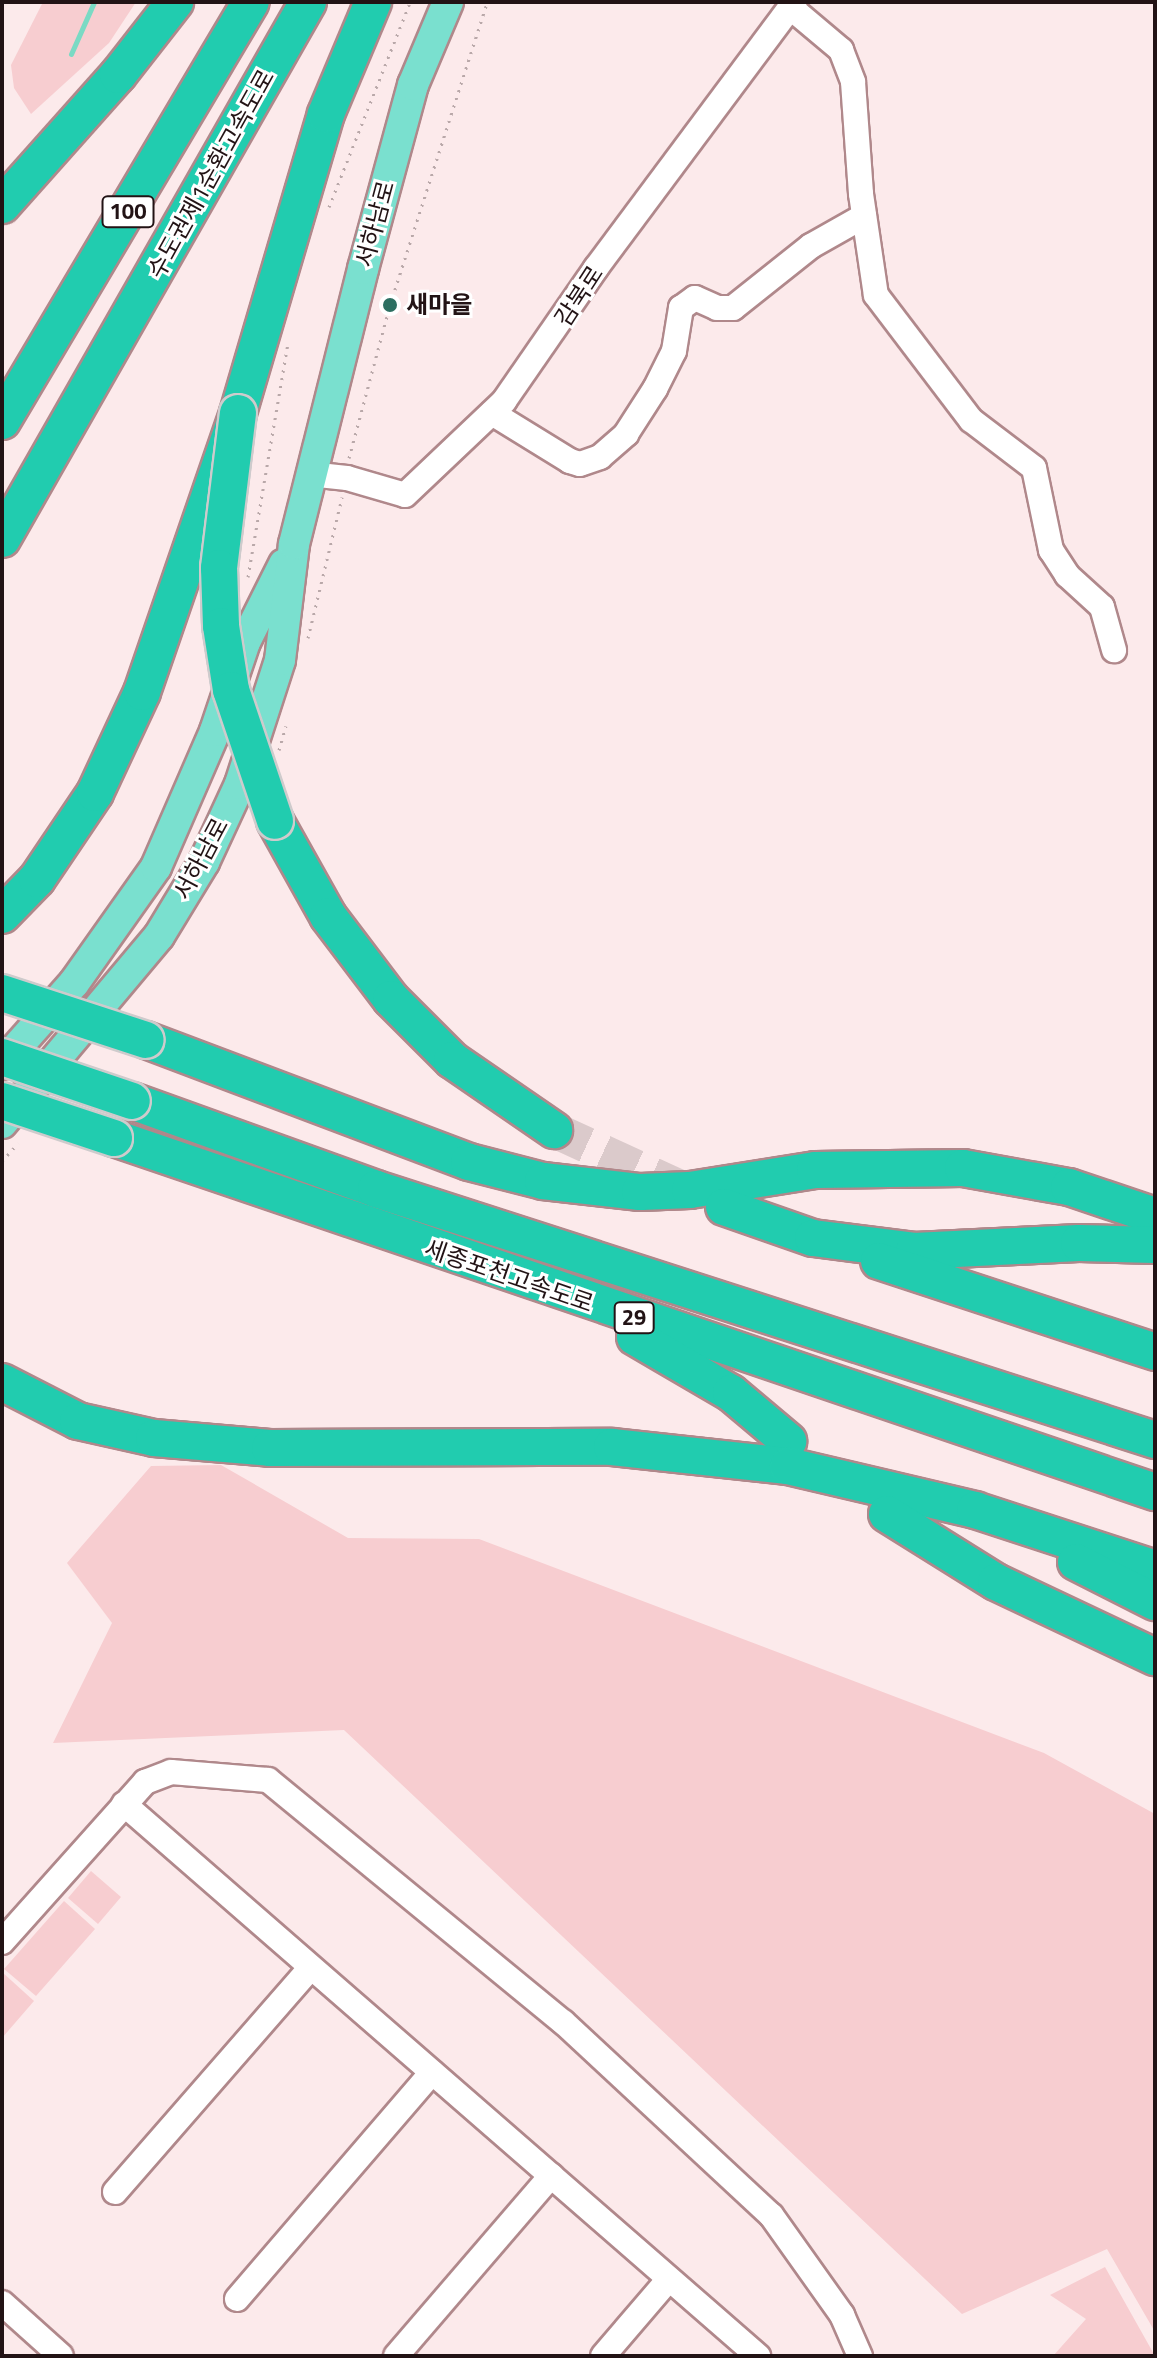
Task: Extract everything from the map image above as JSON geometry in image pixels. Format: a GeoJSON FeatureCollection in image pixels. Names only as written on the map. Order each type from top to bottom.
{"type":"FeatureCollection","features":[{"type":"Feature","properties":{"kind":"highway"},"geometry":{"type":"LineString","coordinates":[[2,205],[118,75],[175,2]]}},
{"type":"Feature","properties":{"kind":"highway","name":"수도권제1순환고속도로"},"geometry":{"type":"LineString","coordinates":[[2,421],[251,2]]}},
{"type":"Feature","properties":{"kind":"highway","name":"수도권제1순환고속도로"},"geometry":{"type":"LineString","coordinates":[[2,539],[115,346],[308,2]]}},
{"type":"Feature","properties":{"kind":"highway"},"geometry":{"type":"LineString","coordinates":[[2,915],[37,879],[95,793],[142,692],[238,413],[326,114],[373,2]]}},
{"type":"Feature","properties":{"kind":"highway","name":"수도권제1순환고속도로"},"geometry":{"type":"LineString","coordinates":[[2,561],[115,346]]}},
{"type":"Feature","properties":{"kind":"highway"},"geometry":{"type":"LineString","coordinates":[[238,413],[219,568],[221,626],[231,690],[275,821],[328,916],[391,999],[452,1060],[554,1130]]}},
{"type":"Feature","properties":{"kind":"highway"},"geometry":{"type":"LineString","coordinates":[[2,993],[146,1040],[469,1162],[543,1181],[640,1192],[690,1190],[815,1170],[963,1168],[1069,1187],[1155,1216]]}},
{"type":"Feature","properties":{"kind":"highway","name":"세종포천고속도로"},"geometry":{"type":"LineString","coordinates":[[2,1057],[376,1189],[1155,1440]]}},
{"type":"Feature","properties":{"kind":"highway","name":"세종포천고속도로"},"geometry":{"type":"LineString","coordinates":[[2,1101],[530,1284],[1155,1492]]}},
{"type":"Feature","properties":{"kind":"highway"},"geometry":{"type":"LineString","coordinates":[[724,1207],[1155,1352]]}},
{"type":"Feature","properties":{"kind":"highway"},"geometry":{"type":"LineString","coordinates":[[813,1238],[914,1251],[1079,1243],[1155,1245]]}},
{"type":"Feature","properties":{"kind":"highway"},"geometry":{"type":"LineString","coordinates":[[530,1284],[671,1356],[731,1393],[788,1441]]}},
{"type":"Feature","properties":{"kind":"highway"},"geometry":{"type":"LineString","coordinates":[[2,1382],[78,1421],[154,1438],[270,1448],[612,1447],[788,1466],[975,1510],[1155,1569]]}},
{"type":"Feature","properties":{"kind":"highway"},"geometry":{"type":"LineString","coordinates":[[975,1510],[1155,1602]]}},
{"type":"Feature","properties":{"kind":"highway"},"geometry":{"type":"LineString","coordinates":[[887,1514],[996,1582],[1155,1657]]}},
{"type":"Feature","properties":{"kind":"main road","name":"서하남로"},"geometry":{"type":"LineString","coordinates":[[2,1123],[159,936],[204,862],[240,784],[280,660],[294,544],[309,474],[413,85],[448,2]]}},
{"type":"Feature","properties":{"kind":"main road","name":"서하남로"},"geometry":{"type":"LineString","coordinates":[[2,1064],[112,934],[156,867],[215,731],[245,642],[294,544]]}},
{"type":"Feature","properties":{"kind":"street","name":"감북로"},"geometry":{"type":"LineString","coordinates":[[309,474],[347,478],[405,495],[492,413],[792,5]]}},
{"type":"Feature","properties":{"kind":"street"},"geometry":{"type":"LineString","coordinates":[[792,5],[841,50],[847,64],[858,109],[864,216],[876,295],[971,420],[1034,468],[1051,550],[1067,575],[1102,607],[1114,650]]}},
{"type":"Feature","properties":{"kind":"street"},"geometry":{"type":"LineString","coordinates":[[492,413],[570,461],[580,464],[600,457],[626,434],[655,389],[674,351],[681,308],[695,298],[717,308],[733,308],[811,246],[864,216]]}},
{"type":"Feature","properties":{"kind":"street"},"geometry":{"type":"LineString","coordinates":[[2,1942],[145,1782],[171,1772],[250,1774],[268,1780],[563,2022],[771,2215],[842,2315],[860,2356]]}},
{"type":"Feature","properties":{"kind":"street"},"geometry":{"type":"LineString","coordinates":[[124,1804],[758,2356]]}},
{"type":"Feature","properties":{"kind":"street"},"geometry":{"type":"LineString","coordinates":[[115,2192],[311,1967]]}},
{"type":"Feature","properties":{"kind":"street"},"geometry":{"type":"LineString","coordinates":[[237,2299],[432,2072]]}},
{"type":"Feature","properties":{"kind":"street"},"geometry":{"type":"LineString","coordinates":[[396,2356],[551,2176]]}},
{"type":"Feature","properties":{"kind":"street"},"geometry":{"type":"LineString","coordinates":[[603,2356],[669,2279]]}},
{"type":"Feature","properties":{"kind":"street"},"geometry":{"type":"LineString","coordinates":[[2,2303],[61,2356]]}},
{"type":"Feature","properties":{"kind":"shaded area"},"geometry":{"type":"Polygon","coordinates":[[[43,2],[136,2],[109,43],[31,114],[14,88],[11,65],[43,2]]]}},
{"type":"Feature","properties":{"kind":"shaded area"},"geometry":{"type":"Polygon","coordinates":[[[221,1465],[348,1538],[479,1539],[1044,1753],[1155,1814],[1155,2332],[1107,2249],[962,2314],[344,1730],[53,1743],[112,1623],[67,1563],[151,1466],[221,1465]]]}},
{"type":"Feature","properties":{"kind":"shaded area"},"geometry":{"type":"Polygon","coordinates":[[[91,1871],[121,1897],[98,1924],[68,1898],[91,1871]]]}},
{"type":"Feature","properties":{"kind":"shaded area"},"geometry":{"type":"Polygon","coordinates":[[[64,1901],[95,1929],[36,1996],[4,1969],[64,1901]]]}},
{"type":"Feature","properties":{"kind":"shaded area"},"geometry":{"type":"Polygon","coordinates":[[[2,1972],[34,2001],[2,2038],[2,1972]]]}},
{"type":"Feature","properties":{"kind":"shaded area"},"geometry":{"type":"Polygon","coordinates":[[[1105,2267],[1155,2356],[1053,2356],[1086,2319],[1050,2295],[1105,2267]]]}},
{"type":"Feature","properties":{"kind":"waterway"},"geometry":{"type":"LineString","coordinates":[[71,54],[94,2]]}},
{"type":"Feature","properties":{"kind":"tunnel"},"geometry":{"type":"LineString","coordinates":[[554,1130],[693,1194]]}},
{"type":"Feature","properties":{"kind":"place","name":"새마을"},"geometry":{"type":"Point","coordinates":[390,305]}}]}
